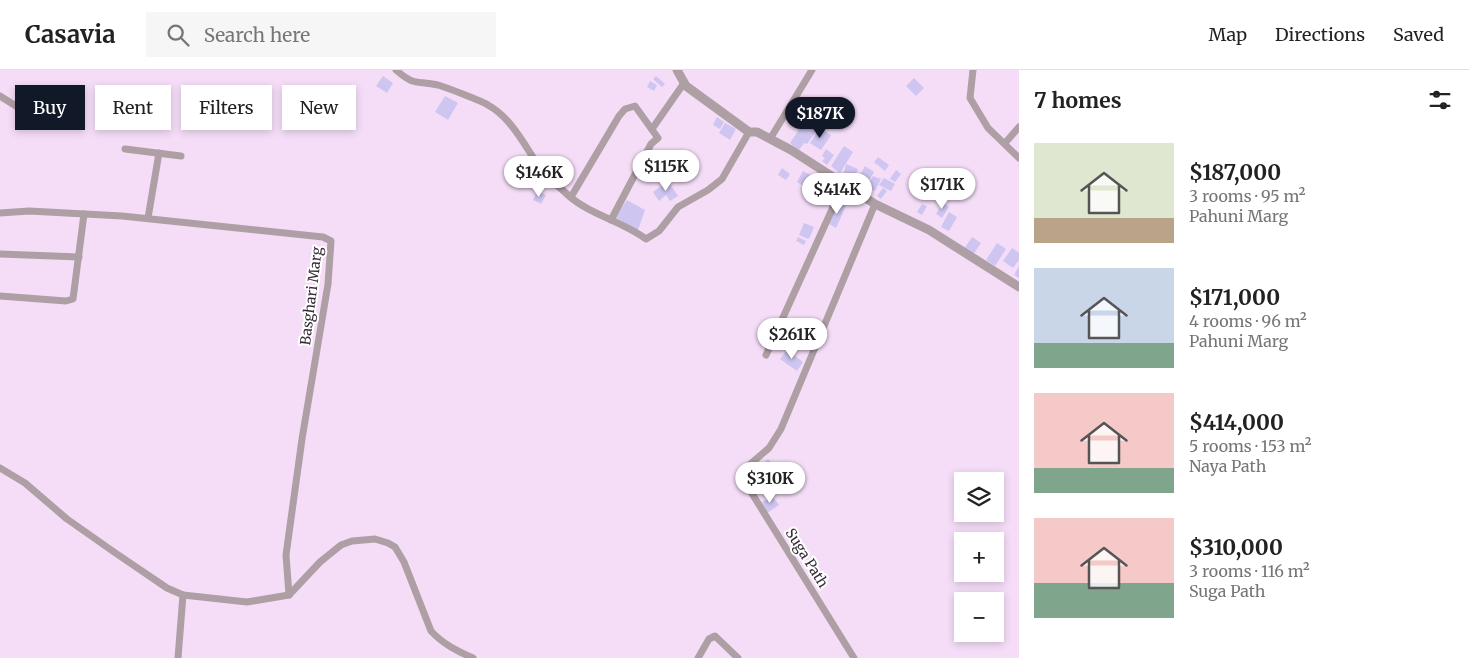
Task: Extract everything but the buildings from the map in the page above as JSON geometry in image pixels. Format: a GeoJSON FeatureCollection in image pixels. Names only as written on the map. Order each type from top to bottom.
{"type":"FeatureCollection","features":[{"type":"Feature","properties":{"kind":"street"},"geometry":{"type":"LineString","coordinates":[[396,70],[408,80],[419,84],[438,85],[488,104],[520,135],[542,171],[571,197],[611,220],[633,229],[646,239],[654,235],[678,207],[708,190],[722,179],[749,132]]}},
{"type":"Feature","properties":{"kind":"street"},"geometry":{"type":"LineString","coordinates":[[677,70],[684,83],[749,132],[757,132],[770,139],[875,204],[929,230],[1019,287]]}},
{"type":"Feature","properties":{"kind":"street"},"geometry":{"type":"LineString","coordinates":[[770,139],[812,70]]}},
{"type":"Feature","properties":{"kind":"street"},"geometry":{"type":"LineString","coordinates":[[973,70],[970,98],[988,128],[1019,158]]}},
{"type":"Feature","properties":{"kind":"street"},"geometry":{"type":"LineString","coordinates":[[652,129],[684,83]]}},
{"type":"Feature","properties":{"kind":"street"},"geometry":{"type":"LineString","coordinates":[[0,96],[15,105]]}},
{"type":"Feature","properties":{"kind":"street"},"geometry":{"type":"LineString","coordinates":[[571,197],[625,109],[635,106],[658,138],[650,144],[611,220]]}},
{"type":"Feature","properties":{"kind":"street"},"geometry":{"type":"LineString","coordinates":[[1005,143],[1019,127]]}},
{"type":"Feature","properties":{"kind":"street"},"geometry":{"type":"LineString","coordinates":[[125,149],[181,156]]}},
{"type":"Feature","properties":{"kind":"street"},"geometry":{"type":"LineString","coordinates":[[148,218],[159,153]]}},
{"type":"Feature","properties":{"kind":"street"},"geometry":{"type":"LineString","coordinates":[[766,355],[844,184]]}},
{"type":"Feature","properties":{"kind":"street","name":"Suga Path"},"geometry":{"type":"LineString","coordinates":[[854,658],[743,480],[742,472],[769,448],[781,429],[875,204]]}},
{"type":"Feature","properties":{"kind":"street","name":"Basghari Marg"},"geometry":{"type":"LineString","coordinates":[[0,213],[29,211],[148,218],[323,237],[331,241],[328,284],[302,439],[286,555],[289,595]]}},
{"type":"Feature","properties":{"kind":"street"},"geometry":{"type":"LineString","coordinates":[[0,296],[66,301],[73,299],[84,214]]}},
{"type":"Feature","properties":{"kind":"street"},"geometry":{"type":"LineString","coordinates":[[0,254],[79,257]]}},
{"type":"Feature","properties":{"kind":"street"},"geometry":{"type":"LineString","coordinates":[[0,468],[25,483],[67,519],[114,552],[166,588],[183,595],[247,602],[289,595],[320,562],[340,545],[352,541],[375,539],[395,547],[415,585],[431,630],[446,645],[473,658]]}},
{"type":"Feature","properties":{"kind":"street"},"geometry":{"type":"LineString","coordinates":[[178,658],[183,595]]}},
{"type":"Feature","properties":{"kind":"street"},"geometry":{"type":"LineString","coordinates":[[698,658],[709,639],[715,636],[738,658]]}}]}
